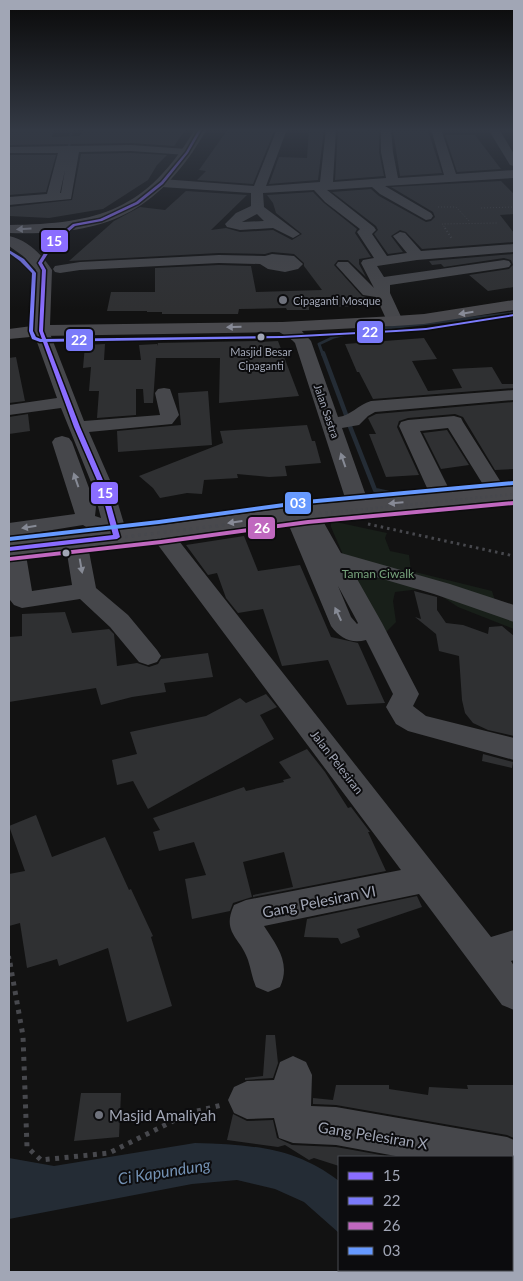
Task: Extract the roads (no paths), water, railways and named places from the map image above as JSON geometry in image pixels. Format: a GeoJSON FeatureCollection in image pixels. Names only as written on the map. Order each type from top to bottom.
{"type":"FeatureCollection","features":[{"type":"Feature","properties":{"kind":"main road"},"geometry":{"type":"LineString","coordinates":[[9,229],[74,225],[101,220],[137,203],[155,189]]}},
{"type":"Feature","properties":{"kind":"main road"},"geometry":{"type":"LineString","coordinates":[[41,331],[52,243],[74,225]]}},
{"type":"Feature","properties":{"kind":"main road"},"geometry":{"type":"LineString","coordinates":[[9,240],[50,268]]}},
{"type":"Feature","properties":{"kind":"main road"},"geometry":{"type":"LineString","coordinates":[[9,334],[41,331],[282,327],[395,321],[424,319],[514,305]]}},
{"type":"Feature","properties":{"kind":"main road"},"geometry":{"type":"LineString","coordinates":[[10,545],[80,530],[117,537],[314,513],[362,515],[430,500],[509,494]]}},
{"type":"Feature","properties":{"kind":"street"},"geometry":{"type":"LineString","coordinates":[[9,201],[60,197],[62,189]]}},
{"type":"Feature","properties":{"kind":"street"},"geometry":{"type":"LineString","coordinates":[[242,189],[285,189]]}},
{"type":"Feature","properties":{"kind":"street"},"geometry":{"type":"LineString","coordinates":[[323,189],[337,205],[360,221],[369,230],[364,232],[383,260]]}},
{"type":"Feature","properties":{"kind":"street"},"geometry":{"type":"LineString","coordinates":[[383,189],[422,213]]}},
{"type":"Feature","properties":{"kind":"street"},"geometry":{"type":"LineString","coordinates":[[258,208],[259,190]]}},
{"type":"Feature","properties":{"kind":"street"},"geometry":{"type":"LineString","coordinates":[[258,208],[241,216],[232,224],[240,226],[276,224]]}},
{"type":"Feature","properties":{"kind":"street"},"geometry":{"type":"LineString","coordinates":[[258,208],[276,224],[293,234]]}},
{"type":"Feature","properties":{"kind":"street"},"geometry":{"type":"LineString","coordinates":[[400,236],[417,256]]}},
{"type":"Feature","properties":{"kind":"street"},"geometry":{"type":"LineString","coordinates":[[395,321],[382,289],[368,263],[417,256],[514,248]]}},
{"type":"Feature","properties":{"kind":"street"},"geometry":{"type":"LineString","coordinates":[[486,250],[508,263]]}},
{"type":"Feature","properties":{"kind":"street"},"geometry":{"type":"LineString","coordinates":[[50,268],[219,259],[266,260]]}},
{"type":"Feature","properties":{"kind":"street"},"geometry":{"type":"LineString","coordinates":[[382,289],[385,281],[508,263]]}},
{"type":"Feature","properties":{"kind":"street"},"geometry":{"type":"LineString","coordinates":[[343,264],[368,292],[382,289]]}},
{"type":"Feature","properties":{"kind":"street","name":"Jalan Sastra"},"geometry":{"type":"LineString","coordinates":[[282,327],[294,332],[304,341],[362,515]]}},
{"type":"Feature","properties":{"kind":"street"},"geometry":{"type":"LineString","coordinates":[[41,331],[67,402],[103,487],[117,537]]}},
{"type":"Feature","properties":{"kind":"street"},"geometry":{"type":"LineString","coordinates":[[148,656],[119,620],[85,591],[80,530],[86,513],[85,507],[54,443],[80,433],[165,420],[170,415],[164,393]]}},
{"type":"Feature","properties":{"kind":"street"},"geometry":{"type":"LineString","coordinates":[[331,424],[352,421],[361,412],[371,407],[514,396]]}},
{"type":"Feature","properties":{"kind":"street"},"geometry":{"type":"LineString","coordinates":[[9,410],[67,402]]}},
{"type":"Feature","properties":{"kind":"street"},"geometry":{"type":"LineString","coordinates":[[430,500],[408,426],[454,422],[509,494]]}},
{"type":"Feature","properties":{"kind":"street"},"geometry":{"type":"LineString","coordinates":[[314,513],[334,558],[370,622],[406,694],[399,708],[406,717],[418,724],[514,749]]}},
{"type":"Feature","properties":{"kind":"street"},"geometry":{"type":"LineString","coordinates":[[314,513],[340,620],[348,631],[359,634],[366,632],[370,622]]}},
{"type":"Feature","properties":{"kind":"street","name":"Jalan Pelesiran"},"geometry":{"type":"LineString","coordinates":[[160,532],[344,786],[428,879],[499,949],[514,993]]}},
{"type":"Feature","properties":{"kind":"street"},"geometry":{"type":"LineString","coordinates":[[10,545],[22,600],[85,591]]}},
{"type":"Feature","properties":{"kind":"street"},"geometry":{"type":"LineString","coordinates":[[334,558],[442,589],[514,614]]}},
{"type":"Feature","properties":{"kind":"street","name":"Gang Pelesiran VI"},"geometry":{"type":"LineString","coordinates":[[268,976],[264,954],[248,931],[246,915],[428,879]]}},
{"type":"Feature","properties":{"kind":"street","name":"Gang Pelesiran X"},"geometry":{"type":"LineString","coordinates":[[247,1100],[293,1087],[293,1124],[336,1126],[501,1156]]}},
{"type":"Feature","properties":{"kind":"water","name":"Ci Kapundung"},"geometry":{"type":"Polygon","coordinates":[[[195,1143],[253,1147],[288,1154],[322,1169],[338,1180],[338,1232],[304,1202],[275,1189],[237,1180],[192,1184],[9,1219],[9,1158],[54,1166],[195,1143]]]}},
{"type":"Feature","properties":{"kind":"waterway"},"geometry":{"type":"LineString","coordinates":[[323,355],[319,344],[334,337],[354,332],[514,313]]}},
{"type":"Feature","properties":{"kind":"waterway"},"geometry":{"type":"LineString","coordinates":[[323,353],[348,420]]}},
{"type":"Feature","properties":{"kind":"waterway"},"geometry":{"type":"LineString","coordinates":[[349,424],[375,490],[397,495],[436,491]]}},
{"type":"Feature","properties":{"kind":"waterway"},"geometry":{"type":"LineString","coordinates":[[498,486],[514,484]]}},
{"type":"Feature","properties":{"kind":"place","name":"Cipaganti Mosque"},"geometry":{"type":"Point","coordinates":[283,300]}},
{"type":"Feature","properties":{"kind":"place","name":"Masjid Besar Cipaganti"},"geometry":{"type":"Point","coordinates":[261,337]}},
{"type":"Feature","properties":{"kind":"place","name":"Masjid Amaliyah"},"geometry":{"type":"Point","coordinates":[99,1115]}},
{"type":"Feature","properties":{"kind":"park label","name":"Taman Ciwalk"},"geometry":{"type":"Point","coordinates":[378,573]}}]}
